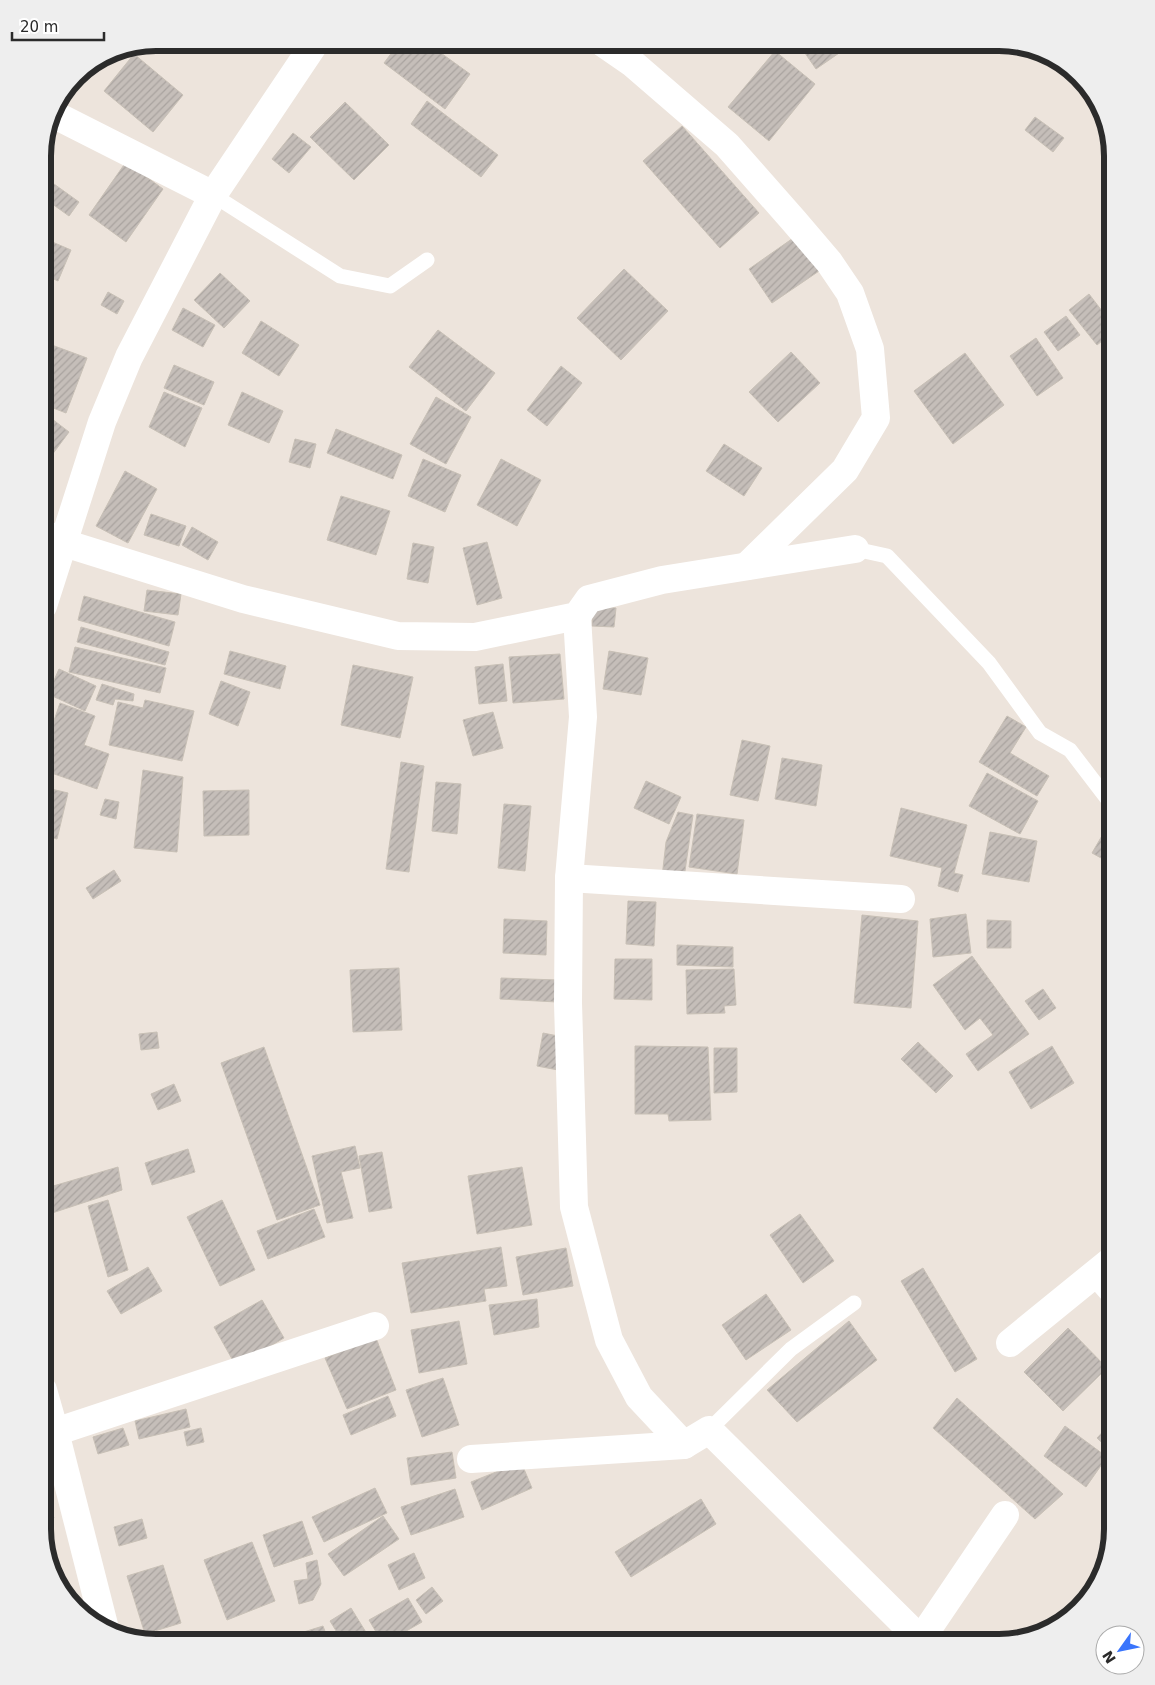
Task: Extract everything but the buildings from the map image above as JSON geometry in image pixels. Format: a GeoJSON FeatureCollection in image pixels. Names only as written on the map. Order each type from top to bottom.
{"type":"FeatureCollection","features":[{"type":"Feature","properties":{"kind":"street"},"geometry":{"type":"LineString","coordinates":[[51,552],[53,538],[129,357],[213,195],[308,51]]}},
{"type":"Feature","properties":{"kind":"street"},"geometry":{"type":"LineString","coordinates":[[615,51],[632,63],[727,145],[794,221],[829,262],[850,293],[870,349],[876,418],[845,470],[747,566]]}},
{"type":"Feature","properties":{"kind":"street"},"geometry":{"type":"LineString","coordinates":[[59,117],[213,195]]}},
{"type":"Feature","properties":{"kind":"street"},"geometry":{"type":"LineString","coordinates":[[53,538],[243,598],[398,636],[475,637],[577,616]]}},
{"type":"Feature","properties":{"kind":"street"},"geometry":{"type":"LineString","coordinates":[[684,1445],[639,1397],[608,1340],[574,1207],[568,1003],[569,878],[582,717],[577,616],[589,599],[662,580],[855,549]]}},
{"type":"Feature","properties":{"kind":"street"},"geometry":{"type":"LineString","coordinates":[[569,878],[901,899]]}},
{"type":"Feature","properties":{"kind":"street"},"geometry":{"type":"LineString","coordinates":[[1010,1343],[1102,1269]]}},
{"type":"Feature","properties":{"kind":"street"},"geometry":{"type":"LineString","coordinates":[[51,1433],[375,1326]]}},
{"type":"Feature","properties":{"kind":"street"},"geometry":{"type":"LineString","coordinates":[[471,1459],[684,1445],[709,1430],[913,1634]]}},
{"type":"Feature","properties":{"kind":"street"},"geometry":{"type":"LineString","coordinates":[[51,1441],[102,1619]]}},
{"type":"Feature","properties":{"kind":"street"},"geometry":{"type":"LineString","coordinates":[[925,1634],[1005,1515]]}},
{"type":"Feature","properties":{"kind":"lane"},"geometry":{"type":"LineString","coordinates":[[213,195],[340,276],[390,286],[427,260]]}},
{"type":"Feature","properties":{"kind":"lane"},"geometry":{"type":"LineString","coordinates":[[855,549],[887,556],[989,663],[1040,733],[1070,750],[1104,795]]}},
{"type":"Feature","properties":{"kind":"lane"},"geometry":{"type":"LineString","coordinates":[[709,1430],[792,1349],[854,1303]]}}]}
